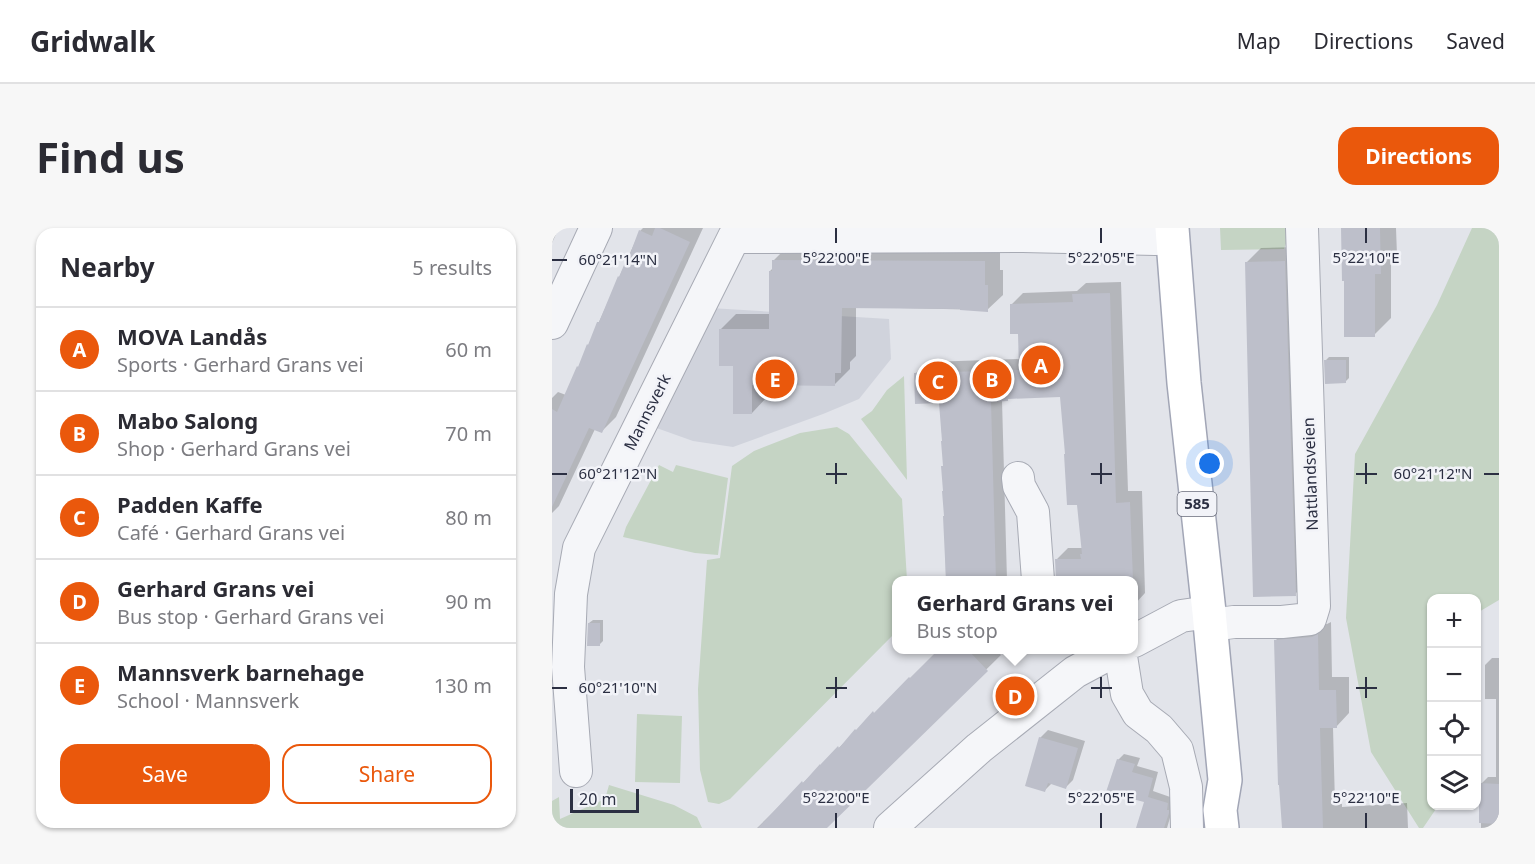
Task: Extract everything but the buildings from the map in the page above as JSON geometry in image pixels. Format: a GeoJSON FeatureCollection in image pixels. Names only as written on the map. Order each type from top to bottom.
{"type":"FeatureCollection","features":[{"type":"Feature","properties":{"kind":"main road","name":"585"},"geometry":{"type":"LineString","coordinates":[[1172,233],[1184,383],[1225,780],[1220,810],[1222,828]]}},
{"type":"Feature","properties":{"kind":"main road","name":"585"},"geometry":{"type":"LineString","coordinates":[[1225,780],[1237,807],[1239,828]]}},
{"type":"Feature","properties":{"kind":"street"},"geometry":{"type":"LineString","coordinates":[[552,323],[596,228]]}},
{"type":"Feature","properties":{"kind":"street","name":"Nattlandsveien"},"geometry":{"type":"LineString","coordinates":[[1209,619],[1234,622],[1282,622],[1310,619],[1314,606],[1302,228]]}},
{"type":"Feature","properties":{"kind":"street","name":"Mannsverk"},"geometry":{"type":"LineString","coordinates":[[576,771],[568,668],[571,594],[579,548],[729,233],[1023,236],[1172,233]]}},
{"type":"Feature","properties":{"kind":"street"},"geometry":{"type":"LineString","coordinates":[[1018,478],[1019,486],[1033,512],[1038,576]]}},
{"type":"Feature","properties":{"kind":"street"},"geometry":{"type":"LineString","coordinates":[[1138,638],[1181,616],[1209,619]]}},
{"type":"Feature","properties":{"kind":"street"},"geometry":{"type":"LineString","coordinates":[[891,828],[979,748],[1068,661],[1100,654]]}},
{"type":"Feature","properties":{"kind":"street"},"geometry":{"type":"LineString","coordinates":[[1119,654],[1127,694],[1138,713],[1160,729],[1177,750],[1186,787],[1186,828]]}},
{"type":"Feature","properties":{"kind":"shaded area"},"geometry":{"type":"Polygon","coordinates":[[[710,308],[889,319],[891,359],[859,399],[823,414],[733,447],[693,441],[651,426],[710,308]]]}},
{"type":"Feature","properties":{"kind":"green space"},"geometry":{"type":"Polygon","coordinates":[[[1220,228],[1287,228],[1287,241],[1284,249],[1221,250],[1220,228]]]}},
{"type":"Feature","properties":{"kind":"green space"},"geometry":{"type":"Polygon","coordinates":[[[1472,228],[1499,228],[1499,600],[1481,611],[1481,594],[1427,594],[1427,810],[1435,810],[1423,828],[1419,828],[1371,752],[1346,618],[1355,454],[1437,305],[1472,228]]]}},
{"type":"Feature","properties":{"kind":"green space"},"geometry":{"type":"Polygon","coordinates":[[[904,376],[907,480],[861,419],[872,411],[887,390],[904,376]]]}},
{"type":"Feature","properties":{"kind":"green space"},"geometry":{"type":"Polygon","coordinates":[[[837,427],[849,434],[902,499],[907,576],[892,576],[892,636],[730,799],[719,804],[708,802],[700,770],[698,689],[707,560],[720,558],[732,466],[754,451],[800,433],[837,427]]]}},
{"type":"Feature","properties":{"kind":"green space"},"geometry":{"type":"Polygon","coordinates":[[[659,465],[673,472],[676,465],[728,478],[718,555],[695,553],[623,537],[659,465]]]}},
{"type":"Feature","properties":{"kind":"green space"},"geometry":{"type":"Polygon","coordinates":[[[637,714],[682,716],[680,783],[635,782],[637,714]]]}},
{"type":"Feature","properties":{"kind":"green space"},"geometry":{"type":"Polygon","coordinates":[[[609,785],[674,805],[697,817],[702,828],[552,828],[552,801],[559,797],[560,819],[605,799],[609,785]]]}},
{"type":"Feature","properties":{"kind":"place","name":"MOVA Landås"},"geometry":{"type":"Point","coordinates":[1041,365]}},
{"type":"Feature","properties":{"kind":"place","name":"Mannsverk barnehage"},"geometry":{"type":"Point","coordinates":[775,379]}},
{"type":"Feature","properties":{"kind":"place","name":"Mabo Salong"},"geometry":{"type":"Point","coordinates":[992,379]}},
{"type":"Feature","properties":{"kind":"place","name":"Padden Kaffe"},"geometry":{"type":"Point","coordinates":[938,381]}},
{"type":"Feature","properties":{"kind":"place","name":"Gerhard Grans vei"},"geometry":{"type":"Point","coordinates":[1015,696]}}]}
